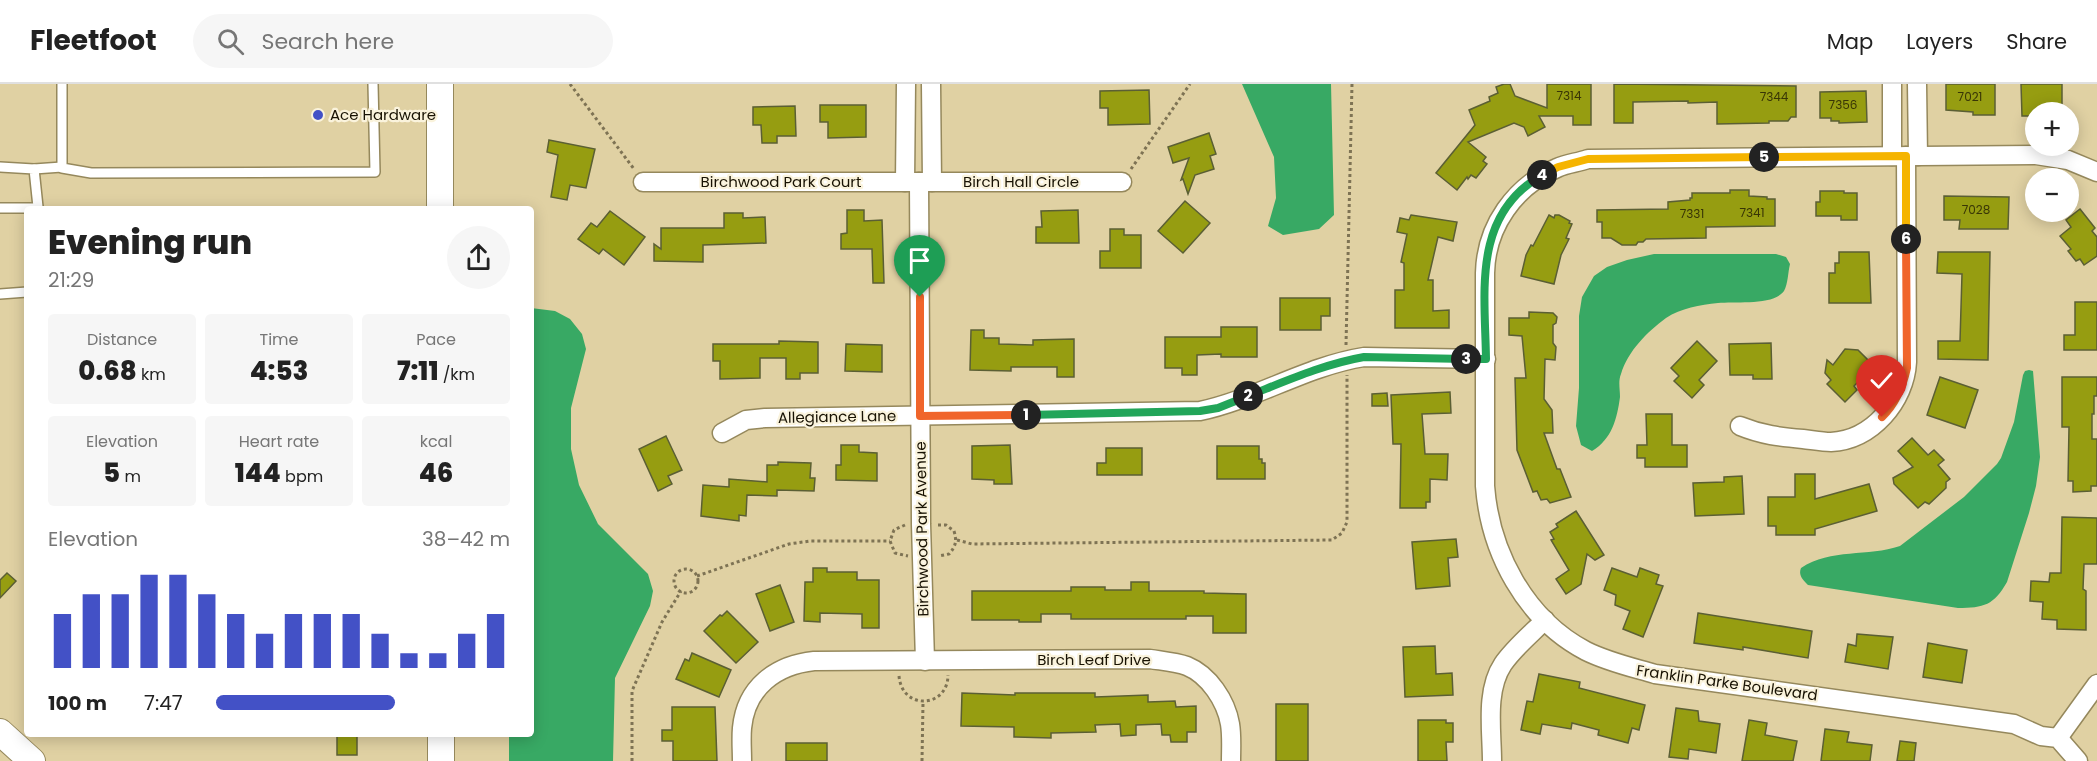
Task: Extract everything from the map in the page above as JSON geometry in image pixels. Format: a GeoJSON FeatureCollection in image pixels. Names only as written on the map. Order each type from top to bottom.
{"type":"FeatureCollection","features":[{"type":"Feature","properties":{"kind":"street"},"geometry":{"type":"LineString","coordinates":[[440,84],[440,206]]}},
{"type":"Feature","properties":{"kind":"street","name":"Birchwood Park Avenue"},"geometry":{"type":"LineString","coordinates":[[906,84],[919,182]]}},
{"type":"Feature","properties":{"kind":"street","name":"Birchwood Park Avenue"},"geometry":{"type":"LineString","coordinates":[[925,661],[920,416],[919,182],[931,84]]}},
{"type":"Feature","properties":{"kind":"street"},"geometry":{"type":"LineString","coordinates":[[1740,426],[1760,435],[1833,442],[1856,435],[1873,426],[1897,398],[1904,380],[1907,362],[1905,156],[1892,84]]}},
{"type":"Feature","properties":{"kind":"street"},"geometry":{"type":"LineString","coordinates":[[1905,156],[1917,84]]}},
{"type":"Feature","properties":{"kind":"street","name":"Franklin Parke Boulevard"},"geometry":{"type":"LineString","coordinates":[[2058,738],[2048,738],[2002,722],[1632,669],[1582,649],[1545,620],[1514,582],[1499,551],[1491,524],[1485,486],[1486,255],[1491,236],[1501,216],[1524,188],[1558,167],[1588,159],[2041,155],[2074,162],[2097,172]]}},
{"type":"Feature","properties":{"kind":"street","name":"Birchwood Park Court"},"geometry":{"type":"LineString","coordinates":[[643,182],[919,182]]}},
{"type":"Feature","properties":{"kind":"street","name":"Birch Hall Circle"},"geometry":{"type":"LineString","coordinates":[[919,182],[1122,182]]}},
{"type":"Feature","properties":{"kind":"street","name":"Allegiance Lane"},"geometry":{"type":"LineString","coordinates":[[722,433],[746,420],[765,418],[1200,411],[1218,408],[1313,370],[1364,357],[1486,359]]}},
{"type":"Feature","properties":{"kind":"street"},"geometry":{"type":"LineString","coordinates":[[1492,761],[1492,697],[1495,680],[1505,661],[1545,620]]}},
{"type":"Feature","properties":{"kind":"street","name":"Birch Leaf Drive"},"geometry":{"type":"LineString","coordinates":[[742,761],[742,728],[747,705],[764,681],[782,668],[799,663],[814,661],[1150,659],[1187,667],[1199,673],[1211,684],[1225,708],[1231,730],[1231,761]]}},
{"type":"Feature","properties":{"kind":"street"},"geometry":{"type":"LineString","coordinates":[[2078,761],[2058,738],[2097,684]]}},
{"type":"Feature","properties":{"kind":"street"},"geometry":{"type":"LineString","coordinates":[[0,732],[32,761]]}},
{"type":"Feature","properties":{"kind":"street"},"geometry":{"type":"LineString","coordinates":[[441,737],[441,761]]}},
{"type":"Feature","properties":{"kind":"lane"},"geometry":{"type":"LineString","coordinates":[[62,84],[62,167]]}},
{"type":"Feature","properties":{"kind":"lane"},"geometry":{"type":"LineString","coordinates":[[0,167],[34,169],[62,167],[91,173],[375,172],[373,84]]}},
{"type":"Feature","properties":{"kind":"lane"},"geometry":{"type":"LineString","coordinates":[[34,169],[38,206]]}},
{"type":"Feature","properties":{"kind":"lane"},"geometry":{"type":"LineString","coordinates":[[0,208],[24,208]]}},
{"type":"Feature","properties":{"kind":"lane"},"geometry":{"type":"LineString","coordinates":[[0,294],[24,292]]}},
{"type":"Feature","properties":{"kind":"path"},"geometry":{"type":"LineString","coordinates":[[570,84],[643,182]]}},
{"type":"Feature","properties":{"kind":"path"},"geometry":{"type":"LineString","coordinates":[[1122,182],[1190,84]]}},
{"type":"Feature","properties":{"kind":"path"},"geometry":{"type":"LineString","coordinates":[[957,540],[972,544],[1332,540],[1342,533],[1347,522],[1347,361],[1352,84]]}},
{"type":"Feature","properties":{"kind":"path"},"geometry":{"type":"LineString","coordinates":[[908,525],[901,525],[894,530],[890,541],[895,553],[913,556]]}},
{"type":"Feature","properties":{"kind":"path"},"geometry":{"type":"LineString","coordinates":[[934,556],[949,554],[956,547],[957,540],[954,531],[946,525],[938,525]]}},
{"type":"Feature","properties":{"kind":"path"},"geometry":{"type":"LineString","coordinates":[[697,576],[799,542],[890,541]]}},
{"type":"Feature","properties":{"kind":"path"},"geometry":{"type":"LineString","coordinates":[[688,570],[697,576],[698,584],[694,591],[686,593],[675,584],[677,573],[688,570]]}},
{"type":"Feature","properties":{"kind":"path"},"geometry":{"type":"LineString","coordinates":[[632,761],[632,691],[662,622],[681,591]]}},
{"type":"Feature","properties":{"kind":"path"},"geometry":{"type":"LineString","coordinates":[[899,670],[903,689],[917,701],[923,703],[939,696],[948,682],[948,671]]}},
{"type":"Feature","properties":{"kind":"path"},"geometry":{"type":"LineString","coordinates":[[922,761],[923,703]]}},
{"type":"Feature","properties":{"kind":"shaded area"},"geometry":{"type":"Polygon","coordinates":[[[1242,84],[1331,84],[1334,215],[1319,229],[1283,235],[1268,226],[1276,198],[1274,157],[1242,84]]]}},
{"type":"Feature","properties":{"kind":"shaded area"},"geometry":{"type":"Polygon","coordinates":[[[1654,254],[1776,254],[1786,257],[1790,264],[1784,291],[1779,296],[1763,301],[1718,303],[1691,308],[1666,318],[1652,329],[1633,350],[1624,366],[1620,379],[1620,397],[1615,421],[1604,441],[1592,451],[1581,445],[1576,426],[1579,388],[1579,316],[1582,297],[1594,276],[1607,267],[1654,254]]]}},
{"type":"Feature","properties":{"kind":"shaded area"},"geometry":{"type":"Polygon","coordinates":[[[534,308],[555,311],[570,319],[582,334],[586,349],[571,408],[571,449],[579,485],[598,524],[648,574],[653,591],[650,606],[615,678],[613,761],[509,761],[509,737],[534,737],[534,308]]]}},
{"type":"Feature","properties":{"kind":"shaded area"},"geometry":{"type":"Polygon","coordinates":[[[2029,370],[2033,371],[2040,457],[2029,513],[2007,582],[1998,596],[1982,606],[1958,608],[1806,583],[1801,575],[1801,568],[1837,555],[1900,546],[1964,497],[2001,458],[2014,422],[2023,375],[2029,370]]]}},
{"type":"Feature","properties":{"kind":"building"},"geometry":{"type":"Polygon","coordinates":[[[1510,84],[1515,96],[1547,108],[1547,84],[1591,84],[1591,125],[1573,125],[1573,116],[1539,116],[1545,127],[1528,136],[1524,127],[1514,123],[1468,142],[1486,157],[1483,161],[1487,164],[1476,178],[1471,175],[1468,179],[1467,177],[1457,190],[1436,173],[1475,125],[1469,110],[1490,101],[1489,97],[1498,93],[1496,87],[1510,84]]]}},
{"type":"Feature","properties":{"kind":"building"},"geometry":{"type":"Polygon","coordinates":[[[1614,84],[1796,86],[1796,117],[1791,117],[1788,121],[1769,121],[1769,123],[1717,124],[1717,102],[1633,102],[1633,123],[1614,123],[1614,84]]]}},
{"type":"Feature","properties":{"kind":"building"},"geometry":{"type":"Polygon","coordinates":[[[1946,84],[1995,84],[1995,115],[1973,115],[1973,112],[1946,110],[1946,84]]]}},
{"type":"Feature","properties":{"kind":"building"},"geometry":{"type":"Polygon","coordinates":[[[2021,84],[2062,84],[2062,102],[2025,102],[2025,116],[2022,116],[2021,84]]]}},
{"type":"Feature","properties":{"kind":"building"},"geometry":{"type":"Polygon","coordinates":[[[1149,90],[1150,124],[1108,125],[1108,108],[1100,108],[1100,91],[1149,90]]]}},
{"type":"Feature","properties":{"kind":"building"},"geometry":{"type":"Polygon","coordinates":[[[1866,91],[1867,122],[1839,123],[1839,121],[1831,121],[1831,118],[1820,118],[1820,92],[1866,91]]]}},
{"type":"Feature","properties":{"kind":"building"},"geometry":{"type":"Polygon","coordinates":[[[820,105],[866,105],[866,137],[828,138],[828,122],[820,122],[820,105]]]}},
{"type":"Feature","properties":{"kind":"building"},"geometry":{"type":"Polygon","coordinates":[[[795,106],[796,136],[777,136],[777,143],[762,143],[761,125],[753,125],[753,107],[795,106]]]}},
{"type":"Feature","properties":{"kind":"building"},"geometry":{"type":"Polygon","coordinates":[[[1209,133],[1216,154],[1210,156],[1214,169],[1195,175],[1188,194],[1183,179],[1181,180],[1189,158],[1173,163],[1168,147],[1209,133]]]}},
{"type":"Feature","properties":{"kind":"building"},"geometry":{"type":"Polygon","coordinates":[[[549,140],[595,149],[586,188],[570,185],[567,200],[551,197],[558,155],[547,152],[549,140]]]}},
{"type":"Feature","properties":{"kind":"building"},"geometry":{"type":"Polygon","coordinates":[[[1730,190],[1749,190],[1749,196],[1775,199],[1775,226],[1706,227],[1706,238],[1646,239],[1636,245],[1622,245],[1611,238],[1602,238],[1602,222],[1597,222],[1597,210],[1668,209],[1668,202],[1690,200],[1692,193],[1730,193],[1730,190]]]}},
{"type":"Feature","properties":{"kind":"building"},"geometry":{"type":"Polygon","coordinates":[[[1820,191],[1857,193],[1857,220],[1841,220],[1841,216],[1816,216],[1816,202],[1820,202],[1820,191]]]}},
{"type":"Feature","properties":{"kind":"building"},"geometry":{"type":"Polygon","coordinates":[[[1944,196],[2009,197],[2008,229],[1959,229],[1960,220],[1944,220],[1944,196]]]}},
{"type":"Feature","properties":{"kind":"building"},"geometry":{"type":"Polygon","coordinates":[[[1185,201],[1210,223],[1183,253],[1158,231],[1185,201]]]}},
{"type":"Feature","properties":{"kind":"building"},"geometry":{"type":"Polygon","coordinates":[[[847,210],[864,210],[864,221],[882,220],[884,283],[873,283],[872,249],[841,249],[841,234],[847,233],[847,210]]]}},
{"type":"Feature","properties":{"kind":"building"},"geometry":{"type":"Polygon","coordinates":[[[1078,210],[1079,243],[1036,243],[1036,227],[1042,227],[1041,211],[1078,210]]]}},
{"type":"Feature","properties":{"kind":"building"},"geometry":{"type":"Polygon","coordinates":[[[2079,210],[2095,228],[2092,231],[2097,237],[2097,256],[2084,265],[2080,259],[2076,261],[2068,251],[2071,249],[2060,236],[2071,227],[2067,222],[2079,222],[2079,210]]]}},
{"type":"Feature","properties":{"kind":"building"},"geometry":{"type":"Polygon","coordinates":[[[610,211],[645,237],[624,265],[603,249],[599,254],[578,239],[591,223],[597,227],[610,211]]]}},
{"type":"Feature","properties":{"kind":"building"},"geometry":{"type":"Polygon","coordinates":[[[724,213],[743,213],[743,218],[765,217],[766,243],[703,245],[703,262],[654,261],[654,244],[661,249],[661,228],[724,228],[724,213]]]}},
{"type":"Feature","properties":{"kind":"building"},"geometry":{"type":"Polygon","coordinates":[[[1411,215],[1457,222],[1453,241],[1438,237],[1428,280],[1433,280],[1433,311],[1449,310],[1449,328],[1395,328],[1395,290],[1404,290],[1404,263],[1401,262],[1407,234],[1397,232],[1400,218],[1409,220],[1411,215]]]}},
{"type":"Feature","properties":{"kind":"building"},"geometry":{"type":"Polygon","coordinates":[[[1549,215],[1554,218],[1555,215],[1559,215],[1572,224],[1554,284],[1521,276],[1526,255],[1549,215]]]}},
{"type":"Feature","properties":{"kind":"building"},"geometry":{"type":"Polygon","coordinates":[[[1110,229],[1124,229],[1124,235],[1141,235],[1141,268],[1100,268],[1100,251],[1110,251],[1110,229]]]}},
{"type":"Feature","properties":{"kind":"building"},"geometry":{"type":"Polygon","coordinates":[[[1839,252],[1869,252],[1871,303],[1829,303],[1829,273],[1835,273],[1835,263],[1839,263],[1839,252]]]}},
{"type":"Feature","properties":{"kind":"building"},"geometry":{"type":"Polygon","coordinates":[[[1938,252],[1990,252],[1988,360],[1938,359],[1938,341],[1960,341],[1962,274],[1937,273],[1938,252]]]}},
{"type":"Feature","properties":{"kind":"building"},"geometry":{"type":"Polygon","coordinates":[[[1280,298],[1330,298],[1330,316],[1321,316],[1321,330],[1280,330],[1280,298]]]}},
{"type":"Feature","properties":{"kind":"building"},"geometry":{"type":"Polygon","coordinates":[[[2075,302],[2097,302],[2097,350],[2064,350],[2064,335],[2075,335],[2075,302]]]}},
{"type":"Feature","properties":{"kind":"building"},"geometry":{"type":"Polygon","coordinates":[[[1529,312],[1553,313],[1557,317],[1553,325],[1555,360],[1545,359],[1544,399],[1552,410],[1553,433],[1544,433],[1557,469],[1560,469],[1571,497],[1550,503],[1547,499],[1541,500],[1537,491],[1533,492],[1517,450],[1515,378],[1526,378],[1522,336],[1509,335],[1509,318],[1529,318],[1529,312]]]}},
{"type":"Feature","properties":{"kind":"building"},"geometry":{"type":"Polygon","coordinates":[[[1221,327],[1257,327],[1257,357],[1197,355],[1197,375],[1182,375],[1182,368],[1165,368],[1165,337],[1221,337],[1221,327]]]}},
{"type":"Feature","properties":{"kind":"building"},"geometry":{"type":"Polygon","coordinates":[[[971,330],[984,330],[984,338],[999,338],[999,344],[1033,345],[1033,340],[1074,339],[1074,377],[1057,377],[1057,367],[1011,367],[1011,371],[970,370],[971,330]]]}},
{"type":"Feature","properties":{"kind":"building"},"geometry":{"type":"Polygon","coordinates":[[[779,341],[818,342],[818,373],[800,373],[800,379],[786,379],[786,358],[760,358],[760,378],[720,379],[720,361],[713,361],[713,344],[779,344],[779,341]]]}},
{"type":"Feature","properties":{"kind":"building"},"geometry":{"type":"Polygon","coordinates":[[[1697,341],[1717,361],[1699,380],[1704,385],[1692,398],[1674,381],[1679,376],[1671,368],[1697,341]]]}},
{"type":"Feature","properties":{"kind":"building"},"geometry":{"type":"Polygon","coordinates":[[[1771,343],[1772,379],[1753,379],[1753,375],[1730,375],[1729,344],[1771,343]]]}},
{"type":"Feature","properties":{"kind":"building"},"geometry":{"type":"Polygon","coordinates":[[[846,344],[882,345],[882,372],[845,371],[846,344]]]}},
{"type":"Feature","properties":{"kind":"building"},"geometry":{"type":"Polygon","coordinates":[[[1845,349],[1858,350],[1871,363],[1866,367],[1869,371],[1854,386],[1857,390],[1845,402],[1827,384],[1831,380],[1825,373],[1827,360],[1833,365],[1845,349]]]}},
{"type":"Feature","properties":{"kind":"building"},"geometry":{"type":"Polygon","coordinates":[[[1940,377],[1978,390],[1965,428],[1927,415],[1940,377]]]}},
{"type":"Feature","properties":{"kind":"building"},"geometry":{"type":"Polygon","coordinates":[[[2062,377],[2097,377],[2097,396],[2094,396],[2094,414],[2092,414],[2092,439],[2097,439],[2097,486],[2091,486],[2091,491],[2073,492],[2073,481],[2068,481],[2069,427],[2062,427],[2062,377]]]}},
{"type":"Feature","properties":{"kind":"building"},"geometry":{"type":"Polygon","coordinates":[[[1450,392],[1451,413],[1422,414],[1425,454],[1448,454],[1447,480],[1430,479],[1430,502],[1426,502],[1426,508],[1400,508],[1401,444],[1393,444],[1391,395],[1450,392]]]}},
{"type":"Feature","properties":{"kind":"building"},"geometry":{"type":"Polygon","coordinates":[[[1387,393],[1388,406],[1372,406],[1372,394],[1387,393]]]}},
{"type":"Feature","properties":{"kind":"building"},"geometry":{"type":"Polygon","coordinates":[[[1646,414],[1672,414],[1672,445],[1687,445],[1687,467],[1645,467],[1645,458],[1637,458],[1637,445],[1647,445],[1646,414]]]}},
{"type":"Feature","properties":{"kind":"building"},"geometry":{"type":"Polygon","coordinates":[[[666,436],[682,470],[668,476],[672,484],[658,491],[639,449],[666,436]]]}},
{"type":"Feature","properties":{"kind":"building"},"geometry":{"type":"Polygon","coordinates":[[[1912,438],[1928,455],[1934,450],[1944,460],[1938,465],[1950,479],[1946,482],[1946,488],[1929,504],[1925,502],[1918,508],[1894,484],[1893,478],[1913,467],[1898,451],[1912,438]]]}},
{"type":"Feature","properties":{"kind":"building"},"geometry":{"type":"Polygon","coordinates":[[[841,445],[859,445],[859,452],[877,453],[877,481],[836,480],[836,465],[841,465],[841,445]]]}},
{"type":"Feature","properties":{"kind":"building"},"geometry":{"type":"Polygon","coordinates":[[[1010,445],[1012,484],[994,484],[994,480],[972,479],[972,446],[1010,445]]]}},
{"type":"Feature","properties":{"kind":"building"},"geometry":{"type":"Polygon","coordinates":[[[1217,446],[1259,446],[1259,459],[1265,463],[1265,479],[1217,479],[1217,446]]]}},
{"type":"Feature","properties":{"kind":"building"},"geometry":{"type":"Polygon","coordinates":[[[1106,448],[1142,448],[1142,475],[1097,475],[1097,463],[1106,463],[1106,448]]]}},
{"type":"Feature","properties":{"kind":"building"},"geometry":{"type":"Polygon","coordinates":[[[778,462],[811,463],[810,478],[815,478],[814,491],[777,490],[777,496],[747,495],[746,516],[739,515],[739,521],[701,516],[703,485],[729,487],[729,479],[767,482],[767,465],[778,465],[778,462]]]}},
{"type":"Feature","properties":{"kind":"building"},"geometry":{"type":"Polygon","coordinates":[[[1795,474],[1815,474],[1815,499],[1869,484],[1877,511],[1815,529],[1815,535],[1776,535],[1776,526],[1768,526],[1768,497],[1795,497],[1795,474]]]}},
{"type":"Feature","properties":{"kind":"building"},"geometry":{"type":"Polygon","coordinates":[[[1742,476],[1744,514],[1695,516],[1693,483],[1724,482],[1724,477],[1742,476]]]}},
{"type":"Feature","properties":{"kind":"building"},"geometry":{"type":"Polygon","coordinates":[[[1576,511],[1604,555],[1595,560],[1587,554],[1581,584],[1566,594],[1556,579],[1569,570],[1551,540],[1554,539],[1550,532],[1558,527],[1556,524],[1576,511]]]}},
{"type":"Feature","properties":{"kind":"building"},"geometry":{"type":"Polygon","coordinates":[[[2062,517],[2097,518],[2097,564],[2084,564],[2086,630],[2057,629],[2057,620],[2042,619],[2043,602],[2030,601],[2031,581],[2049,582],[2050,573],[2061,573],[2062,517]]]}},
{"type":"Feature","properties":{"kind":"building"},"geometry":{"type":"Polygon","coordinates":[[[1456,539],[1458,557],[1448,558],[1450,586],[1416,589],[1412,542],[1456,539]]]}},
{"type":"Feature","properties":{"kind":"building"},"geometry":{"type":"Polygon","coordinates":[[[813,568],[827,568],[827,572],[857,572],[857,580],[879,580],[879,628],[862,628],[862,614],[820,613],[820,622],[804,621],[805,582],[813,582],[813,568]]]}},
{"type":"Feature","properties":{"kind":"building"},"geometry":{"type":"Polygon","coordinates":[[[1612,568],[1637,577],[1640,568],[1659,575],[1656,584],[1663,586],[1643,637],[1623,629],[1630,611],[1615,605],[1616,595],[1604,590],[1612,568]]]}},
{"type":"Feature","properties":{"kind":"building"},"geometry":{"type":"Polygon","coordinates":[[[7,573],[16,581],[0,598],[0,580],[7,573]]]}},
{"type":"Feature","properties":{"kind":"building"},"geometry":{"type":"Polygon","coordinates":[[[1131,582],[1149,582],[1149,591],[1246,594],[1246,633],[1213,633],[1213,616],[1186,616],[1186,619],[1071,619],[1071,614],[1041,614],[1041,622],[972,620],[972,591],[1071,591],[1071,587],[1131,590],[1131,582]]]}},
{"type":"Feature","properties":{"kind":"building"},"geometry":{"type":"Polygon","coordinates":[[[780,585],[794,622],[770,631],[756,594],[780,585]]]}},
{"type":"Feature","properties":{"kind":"building"},"geometry":{"type":"Polygon","coordinates":[[[727,611],[758,642],[736,663],[704,631],[727,611]]]}},
{"type":"Feature","properties":{"kind":"building"},"geometry":{"type":"Polygon","coordinates":[[[1698,613],[1812,631],[1808,658],[1743,647],[1743,650],[1694,643],[1698,613]]]}},
{"type":"Feature","properties":{"kind":"building"},"geometry":{"type":"Polygon","coordinates":[[[1857,634],[1893,637],[1888,669],[1845,662],[1848,644],[1856,646],[1857,634]]]}},
{"type":"Feature","properties":{"kind":"building"},"geometry":{"type":"Polygon","coordinates":[[[1928,643],[1967,650],[1962,683],[1923,677],[1928,643]]]}},
{"type":"Feature","properties":{"kind":"building"},"geometry":{"type":"Polygon","coordinates":[[[1435,646],[1436,674],[1452,673],[1453,695],[1405,697],[1403,647],[1435,646]]]}},
{"type":"Feature","properties":{"kind":"building"},"geometry":{"type":"Polygon","coordinates":[[[692,653],[731,670],[719,697],[676,679],[685,659],[689,661],[692,653]]]}},
{"type":"Feature","properties":{"kind":"building"},"geometry":{"type":"Polygon","coordinates":[[[1539,674],[1580,682],[1579,688],[1645,705],[1639,730],[1632,728],[1628,743],[1598,735],[1599,730],[1572,723],[1571,729],[1542,724],[1540,734],[1521,730],[1527,701],[1533,702],[1539,674]]]}},
{"type":"Feature","properties":{"kind":"building"},"geometry":{"type":"Polygon","coordinates":[[[962,693],[1015,695],[1015,693],[1095,693],[1095,697],[1148,695],[1148,702],[1175,701],[1176,707],[1196,706],[1196,732],[1187,732],[1187,742],[1171,742],[1170,735],[1162,735],[1161,724],[1136,725],[1136,735],[1121,736],[1120,724],[1095,725],[1096,732],[1051,733],[1051,738],[1014,737],[1014,727],[961,726],[962,693]]]}},
{"type":"Feature","properties":{"kind":"building"},"geometry":{"type":"Polygon","coordinates":[[[1276,704],[1308,704],[1308,761],[1276,761],[1276,704]]]}},
{"type":"Feature","properties":{"kind":"building"},"geometry":{"type":"Polygon","coordinates":[[[672,707],[715,707],[717,761],[673,761],[673,741],[662,741],[662,730],[672,730],[672,707]]]}},
{"type":"Feature","properties":{"kind":"building"},"geometry":{"type":"Polygon","coordinates":[[[1676,708],[1698,711],[1699,721],[1720,724],[1716,753],[1689,749],[1688,759],[1669,757],[1676,708]]]}},
{"type":"Feature","properties":{"kind":"building"},"geometry":{"type":"Polygon","coordinates":[[[1418,720],[1446,720],[1446,723],[1453,723],[1453,742],[1446,742],[1447,761],[1418,761],[1418,720]]]}},
{"type":"Feature","properties":{"kind":"building"},"geometry":{"type":"Polygon","coordinates":[[[1749,720],[1767,723],[1765,735],[1797,741],[1793,761],[1742,761],[1749,720]]]}},
{"type":"Feature","properties":{"kind":"building"},"geometry":{"type":"Polygon","coordinates":[[[1825,729],[1849,732],[1847,742],[1872,745],[1870,761],[1821,761],[1825,729]]]}},
{"type":"Feature","properties":{"kind":"building"},"geometry":{"type":"Polygon","coordinates":[[[337,737],[357,737],[357,755],[337,755],[337,737]]]}},
{"type":"Feature","properties":{"kind":"building"},"geometry":{"type":"Polygon","coordinates":[[[1900,741],[1916,743],[1914,761],[1897,761],[1900,741]]]}},
{"type":"Feature","properties":{"kind":"building"},"geometry":{"type":"Polygon","coordinates":[[[786,743],[827,743],[827,761],[786,761],[786,743]]]}},
{"type":"Feature","properties":{"kind":"place","name":"Ace Hardware"},"geometry":{"type":"Point","coordinates":[318,115]}},
{"type":"Feature","properties":{"kind":"route"},"geometry":{"type":"LineString","coordinates":[[920,297],[920,416],[1200,411],[1218,408],[1313,370],[1353,359],[1364,357],[1486,359],[1485,267],[1491,236],[1501,216],[1514,198],[1531,182],[1558,167],[1600,158],[1906,156],[1907,368],[1897,398],[1882,417]]}}]}
